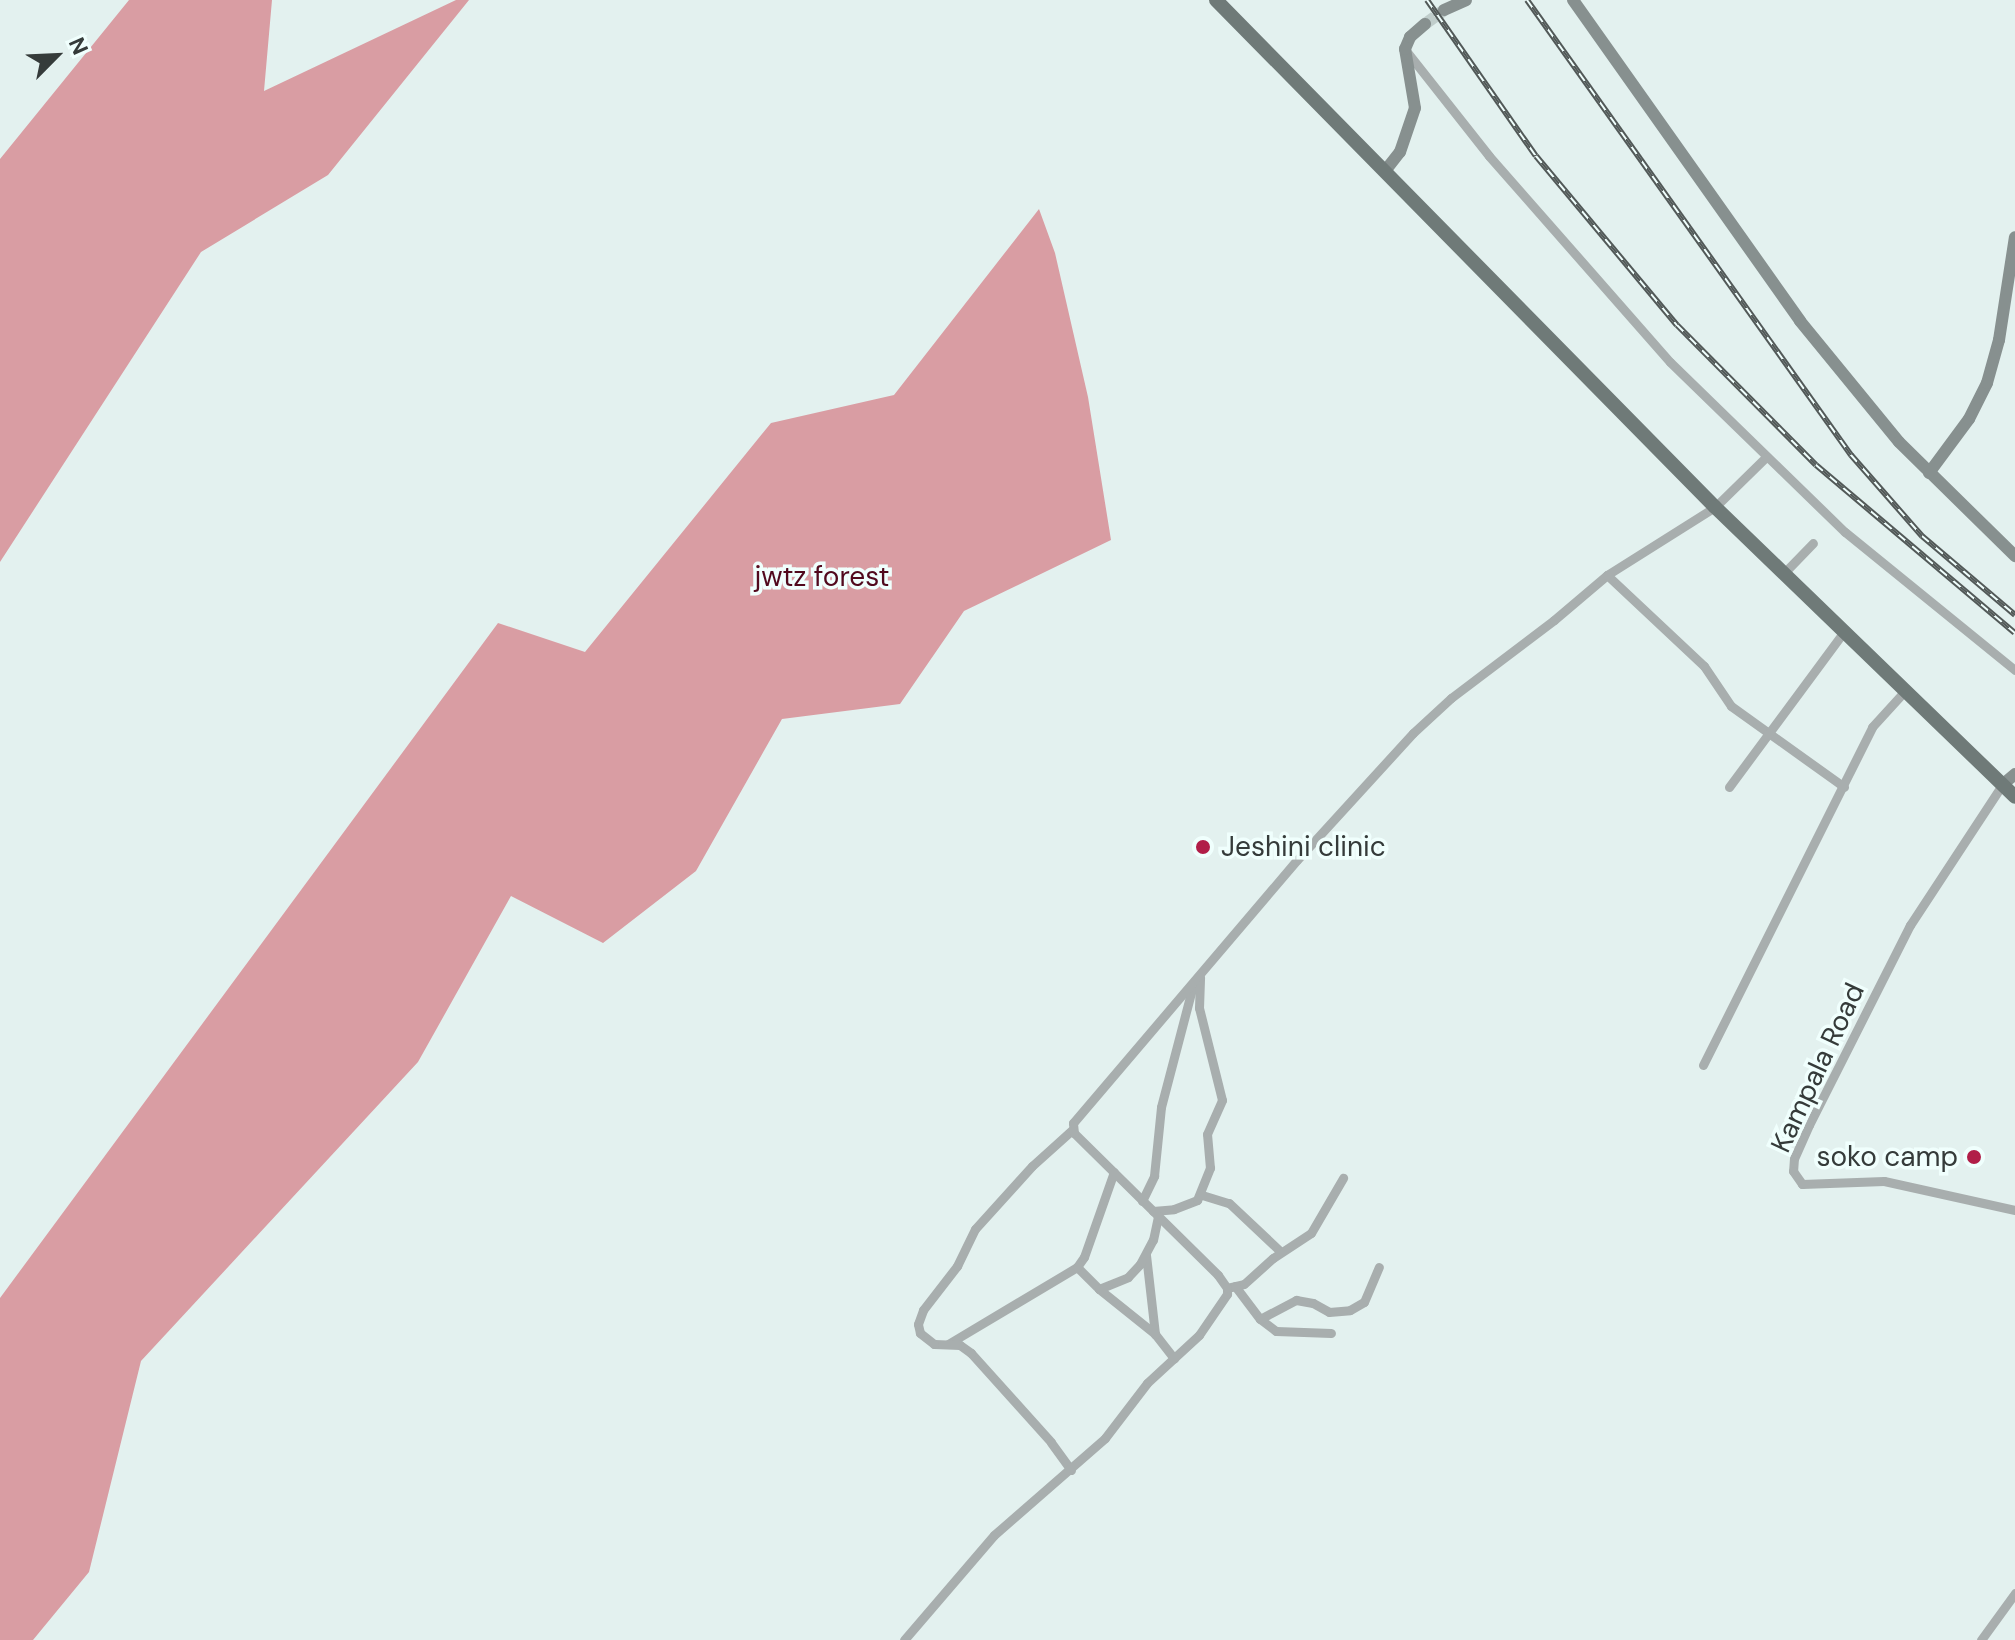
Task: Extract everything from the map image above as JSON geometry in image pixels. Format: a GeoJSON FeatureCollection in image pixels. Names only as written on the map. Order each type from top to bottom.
{"type":"FeatureCollection","features":[{"type":"Feature","properties":{"kind":"main road"},"geometry":{"type":"LineString","coordinates":[[1216,0],[1715,507],[2015,797]]}},
{"type":"Feature","properties":{"kind":"street"},"geometry":{"type":"LineString","coordinates":[[1444,10],[1466,0]]}},
{"type":"Feature","properties":{"kind":"street"},"geometry":{"type":"LineString","coordinates":[[1573,0],[1800,321],[1929,473],[2015,556]]}},
{"type":"Feature","properties":{"kind":"street"},"geometry":{"type":"LineString","coordinates":[[1385,171],[1400,152],[1415,108],[1405,49],[1410,37],[1425,24]]}},
{"type":"Feature","properties":{"kind":"street"},"geometry":{"type":"LineString","coordinates":[[1405,49],[1489,156],[1632,321],[1845,532],[2015,670]]}},
{"type":"Feature","properties":{"kind":"street"},"geometry":{"type":"LineString","coordinates":[[1929,473],[1969,419],[1990,373],[2015,237]]}},
{"type":"Feature","properties":{"kind":"street"},"geometry":{"type":"LineString","coordinates":[[1071,1470],[1051,1442],[971,1353],[960,1345],[934,1344],[920,1333],[918,1324],[923,1310],[957,1266],[984,1218],[1032,1166],[1072,1130],[1077,1118],[1297,860],[1413,733],[1451,698],[1554,620],[1607,575],[1715,507],[1766,457]]}},
{"type":"Feature","properties":{"kind":"street"},"geometry":{"type":"LineString","coordinates":[[1783,574],[1813,543]]}},
{"type":"Feature","properties":{"kind":"street"},"geometry":{"type":"LineString","coordinates":[[1607,575],[1704,666],[1731,706],[1844,787]]}},
{"type":"Feature","properties":{"kind":"street"},"geometry":{"type":"LineString","coordinates":[[1729,787],[1843,633]]}},
{"type":"Feature","properties":{"kind":"street"},"geometry":{"type":"LineString","coordinates":[[1703,1065],[1872,727],[1904,692]]}},
{"type":"Feature","properties":{"kind":"street"},"geometry":{"type":"LineString","coordinates":[[2002,785],[2015,774]]}},
{"type":"Feature","properties":{"kind":"street","name":"Kampala Road"},"geometry":{"type":"LineString","coordinates":[[2002,785],[1910,925],[1809,1125],[1794,1158],[1793,1171],[1802,1184],[1884,1181],[2015,1210]]}},
{"type":"Feature","properties":{"kind":"street"},"geometry":{"type":"LineString","coordinates":[[1155,1214],[1188,1204],[1202,1195],[1210,1168],[1207,1134],[1222,1100],[1199,1008],[1200,977]]}},
{"type":"Feature","properties":{"kind":"street"},"geometry":{"type":"LineString","coordinates":[[1142,1201],[1154,1176],[1161,1107],[1192,986]]}},
{"type":"Feature","properties":{"kind":"street"},"geometry":{"type":"LineString","coordinates":[[1072,1130],[1260,1319],[1281,1333],[1331,1333]]}},
{"type":"Feature","properties":{"kind":"street"},"geometry":{"type":"LineString","coordinates":[[946,1344],[1077,1267],[1084,1257],[1114,1172]]}},
{"type":"Feature","properties":{"kind":"street"},"geometry":{"type":"LineString","coordinates":[[904,1640],[994,1535],[1105,1438],[1147,1383],[1199,1335],[1231,1287],[1244,1284],[1281,1252],[1311,1233],[1343,1178]]}},
{"type":"Feature","properties":{"kind":"street"},"geometry":{"type":"LineString","coordinates":[[1202,1195],[1229,1203],[1281,1252]]}},
{"type":"Feature","properties":{"kind":"street"},"geometry":{"type":"LineString","coordinates":[[1155,1214],[1147,1252],[1155,1334]]}},
{"type":"Feature","properties":{"kind":"street"},"geometry":{"type":"LineString","coordinates":[[1099,1289],[1128,1277],[1147,1252]]}},
{"type":"Feature","properties":{"kind":"street"},"geometry":{"type":"LineString","coordinates":[[1077,1267],[1155,1334],[1174,1358]]}},
{"type":"Feature","properties":{"kind":"street"},"geometry":{"type":"LineString","coordinates":[[1260,1319],[1296,1300],[1313,1303],[1329,1312],[1350,1310],[1364,1302],[1379,1267]]}},
{"type":"Feature","properties":{"kind":"street"},"geometry":{"type":"LineString","coordinates":[[1981,1640],[2015,1593]]}},
{"type":"Feature","properties":{"kind":"green space"},"geometry":{"type":"Polygon","coordinates":[[[129,0],[272,0],[264,91],[456,0],[469,0],[328,175],[201,252],[0,562],[0,159],[129,0]]]}},
{"type":"Feature","properties":{"kind":"green space","name":"jwtz forest"},"geometry":{"type":"Polygon","coordinates":[[[1039,209],[1055,253],[1088,397],[1111,540],[964,611],[900,704],[782,719],[696,871],[603,943],[511,896],[418,1062],[141,1361],[89,1572],[33,1640],[0,1640],[0,1298],[498,623],[585,652],[771,423],[894,395],[1039,209]]]}},
{"type":"Feature","properties":{"kind":"tunnel"},"geometry":{"type":"LineString","coordinates":[[1425,24],[1444,10]]}},
{"type":"Feature","properties":{"kind":"railway"},"geometry":{"type":"LineString","coordinates":[[1427,0],[1536,156],[1677,325],[1816,465],[2015,633]]}},
{"type":"Feature","properties":{"kind":"railway"},"geometry":{"type":"LineString","coordinates":[[1527,0],[1851,455],[1922,536],[2015,615]]}},
{"type":"Feature","properties":{"kind":"place","name":"Jeshini clinic"},"geometry":{"type":"Point","coordinates":[1203,847]}},
{"type":"Feature","properties":{"kind":"place","name":"soko camp"},"geometry":{"type":"Point","coordinates":[1974,1157]}}]}
